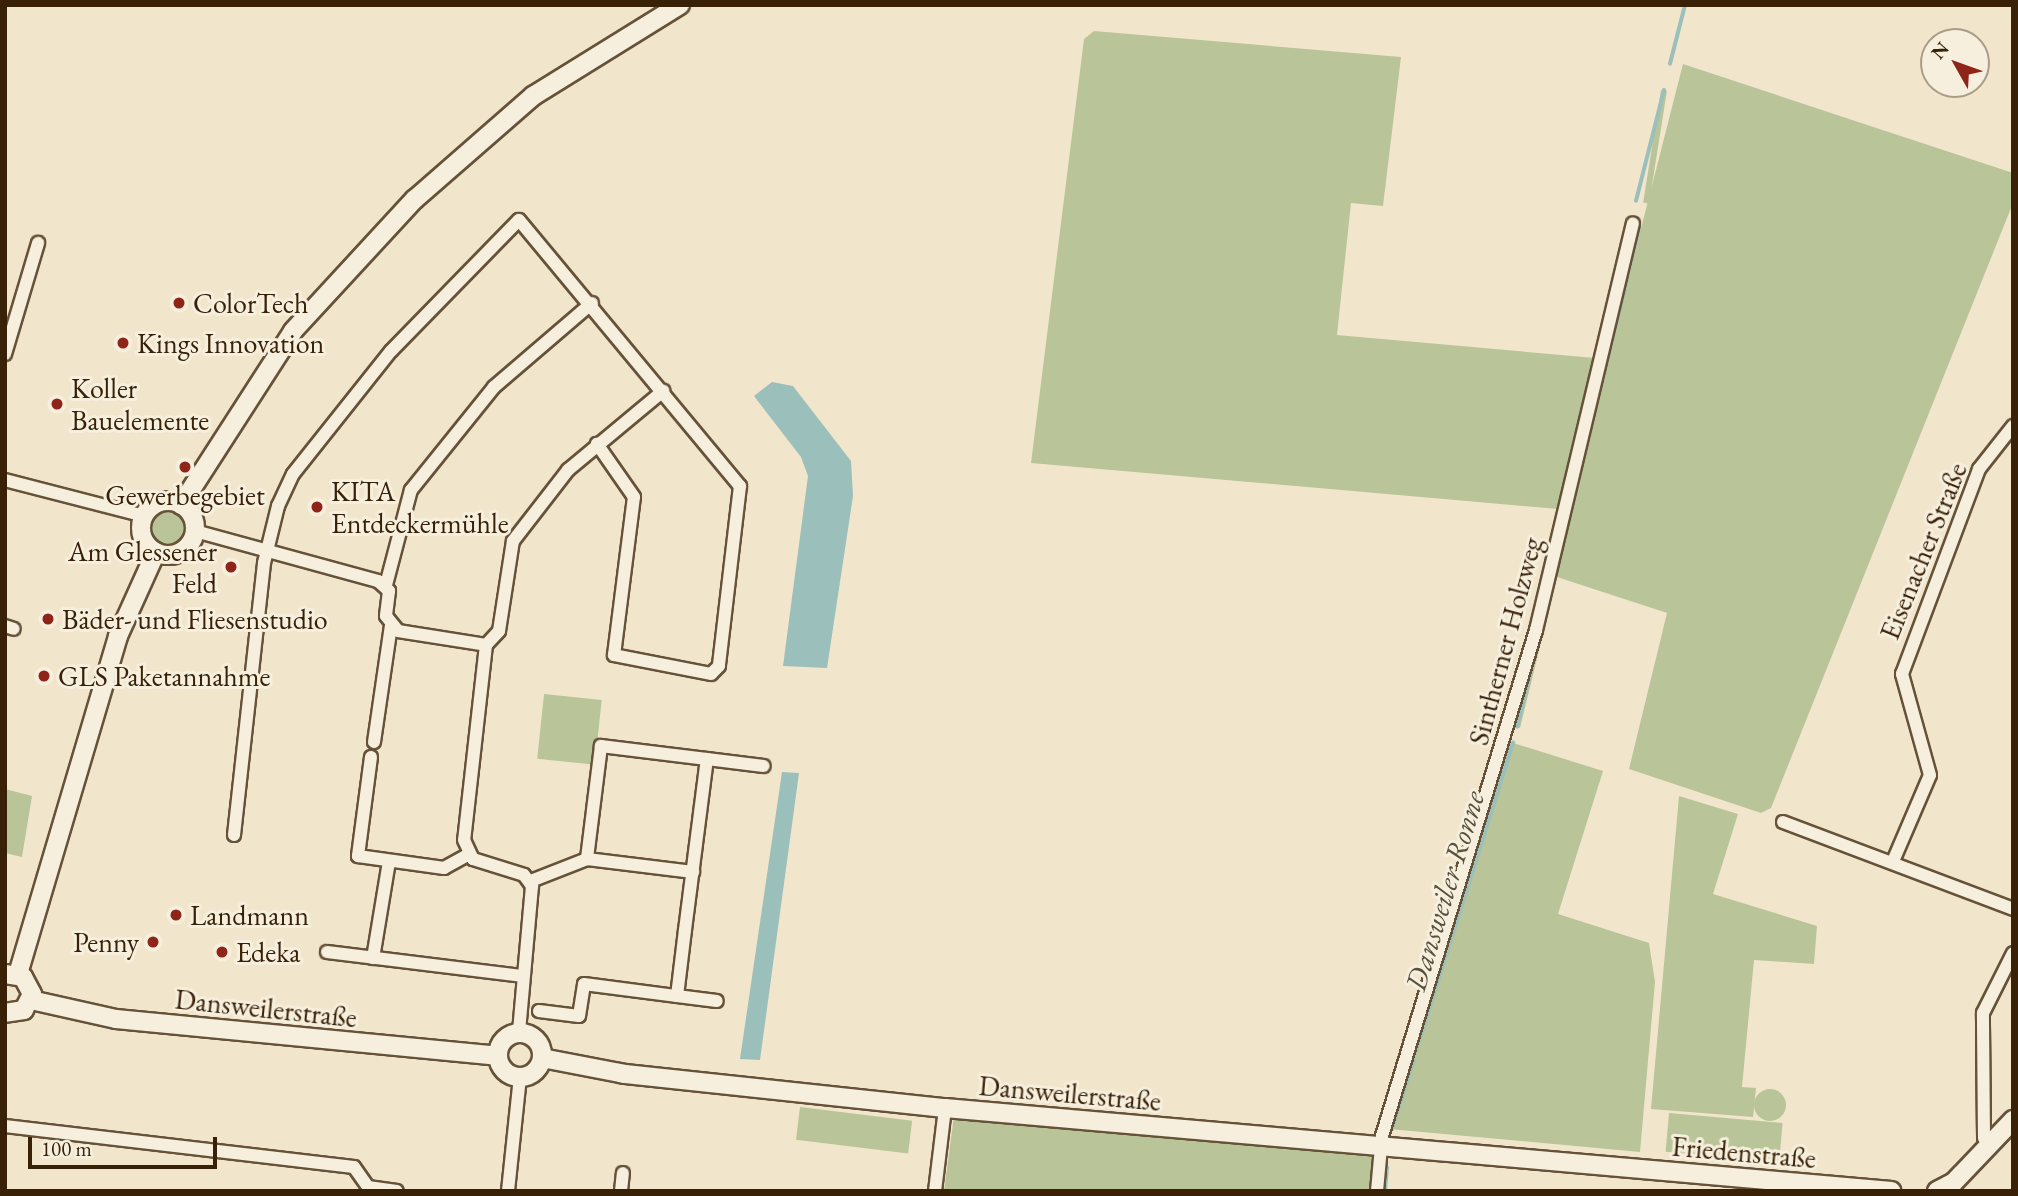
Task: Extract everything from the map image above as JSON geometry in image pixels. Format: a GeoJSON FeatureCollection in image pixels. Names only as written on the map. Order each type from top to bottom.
{"type":"FeatureCollection","features":[{"type":"Feature","properties":{"kind":"main road"},"geometry":{"type":"LineString","coordinates":[[181,505],[293,331],[415,199],[533,96],[680,5]]}},
{"type":"Feature","properties":{"kind":"main road"},"geometry":{"type":"LineString","coordinates":[[160,503],[181,505],[195,531],[176,554],[156,552],[142,533],[144,516],[160,503]]}},
{"type":"Feature","properties":{"kind":"main road"},"geometry":{"type":"LineString","coordinates":[[6,1015],[19,1013],[31,1000],[28,981],[11,974],[118,636],[156,552]]}},
{"type":"Feature","properties":{"kind":"main road","name":"Dansweilerstraße"},"geometry":{"type":"LineString","coordinates":[[31,1000],[116,1019],[497,1056]]}},
{"type":"Feature","properties":{"kind":"main road"},"geometry":{"type":"LineString","coordinates":[[519,1032],[537,1040],[542,1058],[537,1069],[520,1077],[507,1073],[497,1056],[506,1037],[519,1032]]}},
{"type":"Feature","properties":{"kind":"main road","name":"Dansweilerstraße"},"geometry":{"type":"LineString","coordinates":[[542,1058],[625,1074],[945,1108],[1594,1165]]}},
{"type":"Feature","properties":{"kind":"main road"},"geometry":{"type":"LineString","coordinates":[[1937,1191],[1959,1186],[1990,1144],[2013,1120]]}},
{"type":"Feature","properties":{"kind":"main road","name":"Friedenstraße"},"geometry":{"type":"LineString","coordinates":[[1594,1165],[1891,1191]]}},
{"type":"Feature","properties":{"kind":"street"},"geometry":{"type":"LineString","coordinates":[[234,835],[266,548],[278,506],[300,465],[418,319],[519,220],[592,303],[742,496],[719,666],[711,674],[614,655],[634,497],[597,444]]}},
{"type":"Feature","properties":{"kind":"street","name":"Sintherner Holzweg"},"geometry":{"type":"LineString","coordinates":[[1377,1191],[1381,1146],[1536,630],[1633,223]]}},
{"type":"Feature","properties":{"kind":"street"},"geometry":{"type":"LineString","coordinates":[[5,354],[38,243]]}},
{"type":"Feature","properties":{"kind":"street"},"geometry":{"type":"LineString","coordinates":[[374,742],[391,626],[387,586],[411,490],[494,387],[592,303]]}},
{"type":"Feature","properties":{"kind":"street"},"geometry":{"type":"LineString","coordinates":[[468,854],[464,840],[486,645],[499,631],[513,541],[568,470],[663,391]]}},
{"type":"Feature","properties":{"kind":"street","name":"Eisenacher Straße"},"geometry":{"type":"LineString","coordinates":[[1894,859],[1930,775],[1902,674],[1979,469],[2013,426]]}},
{"type":"Feature","properties":{"kind":"street"},"geometry":{"type":"LineString","coordinates":[[5,480],[144,516]]}},
{"type":"Feature","properties":{"kind":"street"},"geometry":{"type":"LineString","coordinates":[[195,531],[266,548],[387,586]]}},
{"type":"Feature","properties":{"kind":"street"},"geometry":{"type":"LineString","coordinates":[[391,626],[486,645]]}},
{"type":"Feature","properties":{"kind":"street"},"geometry":{"type":"LineString","coordinates":[[587,859],[601,746],[764,766]]}},
{"type":"Feature","properties":{"kind":"street"},"geometry":{"type":"LineString","coordinates":[[371,757],[358,856],[444,868],[468,854]]}},
{"type":"Feature","properties":{"kind":"street"},"geometry":{"type":"LineString","coordinates":[[677,996],[707,759]]}},
{"type":"Feature","properties":{"kind":"street"},"geometry":{"type":"LineString","coordinates":[[1783,822],[1894,859],[2013,909]]}},
{"type":"Feature","properties":{"kind":"street"},"geometry":{"type":"LineString","coordinates":[[468,854],[531,881],[587,859],[693,872]]}},
{"type":"Feature","properties":{"kind":"street"},"geometry":{"type":"LineString","coordinates":[[373,958],[389,861]]}},
{"type":"Feature","properties":{"kind":"street"},"geometry":{"type":"LineString","coordinates":[[519,1032],[531,881]]}},
{"type":"Feature","properties":{"kind":"street"},"geometry":{"type":"LineString","coordinates":[[327,952],[522,976]]}},
{"type":"Feature","properties":{"kind":"street"},"geometry":{"type":"LineString","coordinates":[[1990,1144],[1984,1138],[1983,1013],[2013,953]]}},
{"type":"Feature","properties":{"kind":"street"},"geometry":{"type":"LineString","coordinates":[[539,1011],[579,1016],[584,984],[717,1001]]}},
{"type":"Feature","properties":{"kind":"street"},"geometry":{"type":"LineString","coordinates":[[508,1191],[520,1077]]}},
{"type":"Feature","properties":{"kind":"street"},"geometry":{"type":"LineString","coordinates":[[935,1191],[945,1108]]}},
{"type":"Feature","properties":{"kind":"street"},"geometry":{"type":"LineString","coordinates":[[5,1126],[354,1167],[368,1187],[397,1191]]}},
{"type":"Feature","properties":{"kind":"street"},"geometry":{"type":"LineString","coordinates":[[621,1191],[623,1173]]}},
{"type":"Feature","properties":{"kind":"green space"},"geometry":{"type":"Polygon","coordinates":[[[1094,31],[1401,57],[1383,206],[1351,203],[1337,335],[1595,358],[1558,509],[1031,463],[1084,39],[1094,31]]]}},
{"type":"Feature","properties":{"kind":"green space"},"geometry":{"type":"Polygon","coordinates":[[[1683,64],[2013,173],[2013,203],[1771,808],[1761,813],[1629,769],[1667,613],[1557,577],[1520,728],[1514,726],[1683,64]]]}},
{"type":"Feature","properties":{"kind":"green space"},"geometry":{"type":"Polygon","coordinates":[[[1661,90],[1667,91],[1649,204],[1643,203],[1661,90]]]}},
{"type":"Feature","properties":{"kind":"green space"},"geometry":{"type":"Polygon","coordinates":[[[169,509],[177,510],[183,515],[188,521],[188,537],[183,543],[177,548],[169,549],[161,548],[155,543],[150,537],[149,529],[150,521],[155,515],[161,510],[169,509]]]}},
{"type":"Feature","properties":{"kind":"green space"},"geometry":{"type":"Polygon","coordinates":[[[544,694],[602,700],[595,765],[537,759],[544,694]]]}},
{"type":"Feature","properties":{"kind":"green space"},"geometry":{"type":"Polygon","coordinates":[[[1510,742],[1603,771],[1558,914],[1649,943],[1655,982],[1640,1152],[1389,1129],[1510,742]]]}},
{"type":"Feature","properties":{"kind":"green space"},"geometry":{"type":"Polygon","coordinates":[[[5,789],[32,796],[22,857],[5,853],[5,789]]]}},
{"type":"Feature","properties":{"kind":"green space"},"geometry":{"type":"Polygon","coordinates":[[[1679,796],[1738,814],[1713,894],[1817,926],[1814,964],[1754,960],[1742,1087],[1756,1088],[1753,1117],[1651,1109],[1679,796]]]}},
{"type":"Feature","properties":{"kind":"green space"},"geometry":{"type":"Polygon","coordinates":[[[1770,1089],[1782,1093],[1786,1105],[1782,1117],[1770,1121],[1758,1117],[1754,1105],[1758,1093],[1770,1089]]]}},
{"type":"Feature","properties":{"kind":"green space"},"geometry":{"type":"Polygon","coordinates":[[[800,1107],[912,1121],[908,1154],[796,1140],[800,1107]]]}},
{"type":"Feature","properties":{"kind":"green space"},"geometry":{"type":"Polygon","coordinates":[[[1669,1113],[1783,1123],[1779,1162],[1666,1152],[1669,1113]]]}},
{"type":"Feature","properties":{"kind":"green space"},"geometry":{"type":"Polygon","coordinates":[[[954,1116],[1373,1153],[1371,1191],[944,1191],[954,1116]]]}},
{"type":"Feature","properties":{"kind":"water"},"geometry":{"type":"Polygon","coordinates":[[[772,382],[793,386],[851,461],[853,496],[827,668],[783,666],[808,476],[801,457],[754,396],[772,382]]]}},
{"type":"Feature","properties":{"kind":"water"},"geometry":{"type":"Polygon","coordinates":[[[782,772],[799,773],[760,1060],[740,1059],[782,772]]]}},
{"type":"Feature","properties":{"kind":"waterway","name":"Dansweiler Ronne"},"geometry":{"type":"LineString","coordinates":[[1670,64],[1685,5]]}},
{"type":"Feature","properties":{"kind":"waterway","name":"Dansweiler Ronne"},"geometry":{"type":"LineString","coordinates":[[1636,201],[1664,90]]}},
{"type":"Feature","properties":{"kind":"waterway","name":"Dansweiler Ronne"},"geometry":{"type":"LineString","coordinates":[[1630,265],[1639,228]]}},
{"type":"Feature","properties":{"kind":"waterway","name":"Dansweiler Ronne"},"geometry":{"type":"LineString","coordinates":[[1588,438],[1627,279]]}},
{"type":"Feature","properties":{"kind":"waterway","name":"Dansweiler Ronne"},"geometry":{"type":"LineString","coordinates":[[1517,727],[1535,655]]}},
{"type":"Feature","properties":{"kind":"waterway","name":"Dansweiler Ronne"},"geometry":{"type":"LineString","coordinates":[[1416,1051],[1513,743]]}},
{"type":"Feature","properties":{"kind":"waterway","name":"Dansweiler Ronne"},"geometry":{"type":"LineString","coordinates":[[1392,1129],[1414,1060]]}},
{"type":"Feature","properties":{"kind":"waterway","name":"Dansweiler Ronne"},"geometry":{"type":"LineString","coordinates":[[1385,1191],[1387,1168]]}},
{"type":"Feature","properties":{"kind":"place","name":"ColorTech"},"geometry":{"type":"Point","coordinates":[179,303]}},
{"type":"Feature","properties":{"kind":"place","name":"Kings Innovation"},"geometry":{"type":"Point","coordinates":[123,343]}},
{"type":"Feature","properties":{"kind":"place","name":"Koller Bauelemente"},"geometry":{"type":"Point","coordinates":[57,404]}},
{"type":"Feature","properties":{"kind":"place","name":"Gewerbegebiet"},"geometry":{"type":"Point","coordinates":[185,467]}},
{"type":"Feature","properties":{"kind":"place","name":"KITA Entdeckermühle"},"geometry":{"type":"Point","coordinates":[317,507]}},
{"type":"Feature","properties":{"kind":"place","name":"Am Glessener Feld"},"geometry":{"type":"Point","coordinates":[231,567]}},
{"type":"Feature","properties":{"kind":"place","name":"Bäder- und Fliesenstudio"},"geometry":{"type":"Point","coordinates":[48,619]}},
{"type":"Feature","properties":{"kind":"place","name":"GLS Paketannahme"},"geometry":{"type":"Point","coordinates":[44,676]}},
{"type":"Feature","properties":{"kind":"place","name":"Landmann"},"geometry":{"type":"Point","coordinates":[176,915]}},
{"type":"Feature","properties":{"kind":"place","name":"Penny"},"geometry":{"type":"Point","coordinates":[153,942]}},
{"type":"Feature","properties":{"kind":"place","name":"Edeka"},"geometry":{"type":"Point","coordinates":[222,952]}}]}
